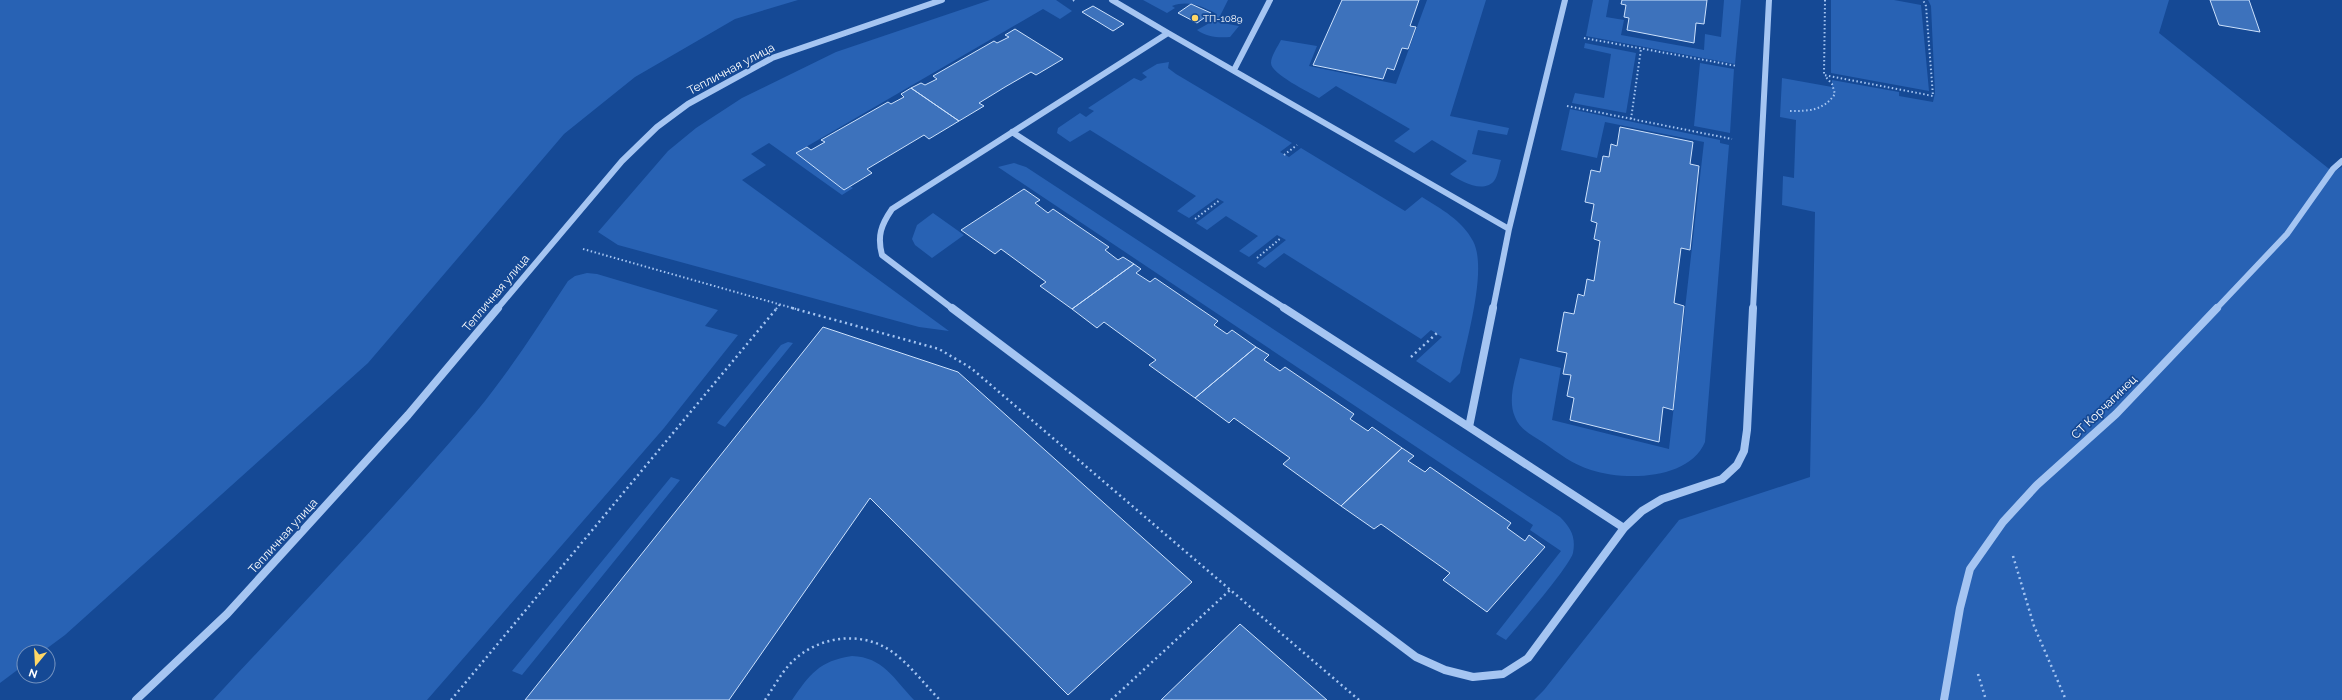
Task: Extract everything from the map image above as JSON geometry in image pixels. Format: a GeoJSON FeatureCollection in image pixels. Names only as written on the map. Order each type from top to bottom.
{"type":"FeatureCollection","features":[{"type":"Feature","properties":{"kind":"street","name":"Тепличная улица"},"geometry":{"type":"LineString","coordinates":[[136,700],[227,614],[408,415],[622,161],[657,127],[688,104],[772,58],[826,38],[942,0]]}},
{"type":"Feature","properties":{"kind":"street"},"geometry":{"type":"LineString","coordinates":[[1112,0],[1509,229]]}},
{"type":"Feature","properties":{"kind":"street"},"geometry":{"type":"LineString","coordinates":[[1234,70],[1270,0]]}},
{"type":"Feature","properties":{"kind":"street"},"geometry":{"type":"LineString","coordinates":[[1469,427],[1509,229],[1565,0]]}},
{"type":"Feature","properties":{"kind":"street"},"geometry":{"type":"LineString","coordinates":[[1168,33],[892,209],[881,226],[877,240],[882,255],[1416,657],[1445,670],[1473,677],[1503,674],[1528,658],[1624,528],[1644,508],[1676,493],[1720,480],[1733,471],[1742,457],[1747,430],[1769,0]]}},
{"type":"Feature","properties":{"kind":"street"},"geometry":{"type":"LineString","coordinates":[[1012,132],[1624,528]]}},
{"type":"Feature","properties":{"kind":"street","name":"СТ Корчагинец"},"geometry":{"type":"LineString","coordinates":[[1944,700],[1960,608],[1970,569],[2003,522],[2037,485],[2116,414],[2287,234],[2333,169],[2342,161]]}},
{"type":"Feature","properties":{"kind":"path"},"geometry":{"type":"LineString","coordinates":[[1790,115],[1790,111],[1819,110],[1829,104],[1835,94],[1832,84],[1824,75],[1825,0]]}},
{"type":"Feature","properties":{"kind":"path"},"geometry":{"type":"LineString","coordinates":[[1824,75],[1933,96],[1926,6],[1924,0]]}},
{"type":"Feature","properties":{"kind":"path"},"geometry":{"type":"LineString","coordinates":[[1580,38],[1737,66]]}},
{"type":"Feature","properties":{"kind":"path"},"geometry":{"type":"LineString","coordinates":[[1631,119],[1641,49]]}},
{"type":"Feature","properties":{"kind":"path"},"geometry":{"type":"LineString","coordinates":[[1564,105],[1732,139]]}},
{"type":"Feature","properties":{"kind":"path"},"geometry":{"type":"LineString","coordinates":[[1284,155],[1296,146]]}},
{"type":"Feature","properties":{"kind":"path"},"geometry":{"type":"LineString","coordinates":[[581,248],[781,303],[939,349],[970,368],[1359,700]]}},
{"type":"Feature","properties":{"kind":"path"},"geometry":{"type":"LineString","coordinates":[[451,700],[781,303]]}},
{"type":"Feature","properties":{"kind":"path"},"geometry":{"type":"LineString","coordinates":[[2003,522],[2034,626],[2066,700]]}},
{"type":"Feature","properties":{"kind":"path"},"geometry":{"type":"LineString","coordinates":[[1111,700],[1230,590]]}},
{"type":"Feature","properties":{"kind":"path"},"geometry":{"type":"LineString","coordinates":[[765,700],[794,660],[817,644],[842,637],[866,640],[891,650],[940,700]]}},
{"type":"Feature","properties":{"kind":"shaded area"},"geometry":{"type":"Polygon","coordinates":[[[0,0],[798,0],[735,19],[635,77],[564,134],[368,363],[65,635],[53,644],[16,644],[16,671],[0,683],[0,0]]]}},
{"type":"Feature","properties":{"kind":"shaded area"},"geometry":{"type":"Polygon","coordinates":[[[990,0],[1056,0],[1072,11],[1060,19],[1043,9],[799,151],[853,188],[842,195],[769,143],[751,154],[766,165],[742,180],[949,331],[919,327],[618,245],[598,232],[668,151],[696,128],[742,98],[836,52],[990,0]]]}},
{"type":"Feature","properties":{"kind":"shaded area"},"geometry":{"type":"Polygon","coordinates":[[[1143,0],[1228,0],[1217,22],[1239,26],[1230,37],[1209,36],[1197,30],[1213,21],[1215,13],[1199,6],[1178,4],[1172,6],[1175,8],[1167,13],[1143,0]]]}},
{"type":"Feature","properties":{"kind":"shaded area"},"geometry":{"type":"Polygon","coordinates":[[[1427,0],[1486,0],[1450,116],[1509,128],[1507,135],[1478,130],[1472,154],[1501,160],[1495,179],[1489,185],[1472,185],[1465,183],[1450,174],[1467,161],[1432,140],[1414,153],[1394,141],[1410,129],[1336,86],[1319,98],[1277,72],[1271,63],[1273,54],[1281,40],[1317,46],[1309,66],[1396,84],[1427,0]]]}},
{"type":"Feature","properties":{"kind":"shaded area"},"geometry":{"type":"Polygon","coordinates":[[[1593,0],[1609,0],[1606,17],[1624,20],[1621,35],[1704,50],[1705,34],[1721,37],[1724,0],[1741,0],[1735,64],[1586,36],[1593,0]]]}},
{"type":"Feature","properties":{"kind":"shaded area"},"geometry":{"type":"Polygon","coordinates":[[[1831,0],[1894,0],[1921,5],[1929,91],[1831,73],[1831,0]]]}},
{"type":"Feature","properties":{"kind":"shaded area"},"geometry":{"type":"Polygon","coordinates":[[[1928,0],[2169,0],[2159,33],[2333,172],[2342,167],[2342,700],[1534,700],[1544,690],[1679,520],[1810,477],[1815,212],[1782,205],[1783,176],[1794,178],[1796,120],[1780,117],[1782,78],[1832,87],[1832,80],[1899,92],[1899,96],[1933,102],[1935,93],[1931,6],[1928,0]]]}},
{"type":"Feature","properties":{"kind":"shaded area"},"geometry":{"type":"Polygon","coordinates":[[[1585,43],[1636,53],[1626,113],[1572,103],[1575,93],[1604,98],[1611,54],[1584,48],[1585,43]]]}},
{"type":"Feature","properties":{"kind":"shaded area"},"geometry":{"type":"Polygon","coordinates":[[[1169,62],[1168,68],[1176,74],[1292,143],[1280,152],[1289,157],[1301,148],[1405,211],[1422,197],[1457,221],[1463,227],[1473,241],[1477,253],[1477,287],[1471,325],[1460,373],[1450,383],[1416,361],[1442,337],[1431,330],[1421,339],[1284,253],[1265,268],[1257,263],[1286,240],[1277,235],[1249,257],[1239,251],[1258,236],[1226,216],[1207,230],[1196,223],[1224,202],[1217,198],[1189,218],[1177,211],[1196,196],[1090,130],[1070,142],[1057,133],[1058,128],[1080,113],[1086,117],[1094,111],[1088,108],[1134,78],[1141,81],[1147,77],[1142,73],[1157,64],[1169,62]]]}},
{"type":"Feature","properties":{"kind":"shaded area"},"geometry":{"type":"Polygon","coordinates":[[[1700,63],[1734,69],[1730,133],[1694,126],[1700,63]]]}},
{"type":"Feature","properties":{"kind":"shaded area"},"geometry":{"type":"Polygon","coordinates":[[[1570,109],[1720,140],[1720,143],[1729,145],[1705,442],[1697,455],[1685,464],[1671,470],[1655,474],[1621,476],[1605,474],[1585,468],[1566,458],[1527,432],[1517,422],[1513,410],[1512,395],[1520,358],[1561,368],[1552,420],[1669,449],[1704,142],[1605,122],[1597,158],[1561,150],[1570,109]]]}},
{"type":"Feature","properties":{"kind":"shaded area"},"geometry":{"type":"Polygon","coordinates":[[[1014,163],[1026,167],[1560,517],[1570,529],[1573,537],[1574,547],[1570,560],[1532,610],[1506,640],[1496,634],[1561,551],[1530,530],[1533,525],[998,167],[1014,163]]]}},
{"type":"Feature","properties":{"kind":"shaded area"},"geometry":{"type":"Polygon","coordinates":[[[933,213],[964,235],[932,258],[915,245],[912,239],[917,225],[933,213]]]}},
{"type":"Feature","properties":{"kind":"shaded area"},"geometry":{"type":"Polygon","coordinates":[[[587,273],[597,274],[718,310],[705,326],[738,335],[664,428],[427,700],[213,700],[379,522],[476,412],[512,364],[568,281],[575,276],[587,273]]]}},
{"type":"Feature","properties":{"kind":"shaded area"},"geometry":{"type":"Polygon","coordinates":[[[788,342],[793,343],[725,427],[717,423],[781,345],[788,342]]]}},
{"type":"Feature","properties":{"kind":"shaded area"},"geometry":{"type":"Polygon","coordinates":[[[671,477],[680,480],[522,675],[512,671],[671,477]]]}},
{"type":"Feature","properties":{"kind":"shaded area"},"geometry":{"type":"Polygon","coordinates":[[[852,656],[863,657],[880,665],[894,677],[914,700],[792,700],[804,683],[816,670],[831,661],[852,656]]]}},
{"type":"Feature","properties":{"kind":"building"},"geometry":{"type":"Polygon","coordinates":[[[1342,0],[1419,0],[1410,26],[1416,27],[1408,49],[1402,48],[1394,70],[1387,68],[1383,79],[1313,65],[1342,0]]]}},
{"type":"Feature","properties":{"kind":"building"},"geometry":{"type":"Polygon","coordinates":[[[1622,0],[1707,0],[1704,24],[1696,23],[1694,43],[1627,30],[1629,18],[1624,17],[1626,5],[1621,4],[1622,0]]]}},
{"type":"Feature","properties":{"kind":"building"},"geometry":{"type":"Polygon","coordinates":[[[2210,0],[2249,0],[2260,32],[2219,25],[2210,0]]]}},
{"type":"Feature","properties":{"kind":"building","name":"ТП-1089"},"geometry":{"type":"Polygon","coordinates":[[[1191,4],[1211,13],[1197,23],[1178,13],[1191,4]]]}},
{"type":"Feature","properties":{"kind":"building"},"geometry":{"type":"Polygon","coordinates":[[[1093,6],[1124,24],[1113,31],[1082,12],[1093,6]]]}},
{"type":"Feature","properties":{"kind":"building"},"geometry":{"type":"Polygon","coordinates":[[[1015,29],[1063,59],[1036,75],[1031,72],[1005,87],[979,103],[984,106],[959,121],[911,88],[921,83],[925,85],[937,79],[933,76],[994,41],[997,43],[1009,37],[1005,35],[1015,29]]]}},
{"type":"Feature","properties":{"kind":"building"},"geometry":{"type":"Polygon","coordinates":[[[911,88],[959,121],[929,139],[924,135],[867,169],[872,173],[844,190],[796,153],[807,147],[811,150],[825,142],[821,140],[888,102],[891,104],[904,97],[901,94],[911,88]]]}},
{"type":"Feature","properties":{"kind":"building"},"geometry":{"type":"Polygon","coordinates":[[[1620,127],[1693,142],[1690,164],[1699,166],[1690,250],[1681,248],[1674,303],[1684,306],[1673,410],[1663,407],[1659,442],[1570,420],[1574,398],[1567,396],[1571,375],[1563,374],[1567,353],[1557,351],[1564,312],[1574,314],[1578,294],[1584,296],[1587,279],[1594,281],[1600,241],[1594,239],[1597,223],[1591,221],[1594,204],[1585,202],[1591,170],[1600,172],[1603,156],[1609,157],[1611,144],[1617,146],[1620,127]]]}},
{"type":"Feature","properties":{"kind":"building"},"geometry":{"type":"Polygon","coordinates":[[[1024,189],[1040,200],[1035,203],[1048,213],[1053,209],[1109,247],[1105,250],[1118,260],[1123,257],[1134,264],[1072,309],[1040,286],[1046,282],[1001,249],[995,254],[961,230],[1024,189]]]}},
{"type":"Feature","properties":{"kind":"building"},"geometry":{"type":"Polygon","coordinates":[[[1134,264],[1141,269],[1136,273],[1150,282],[1155,278],[1218,321],[1214,325],[1227,334],[1232,330],[1256,347],[1195,398],[1149,365],[1156,360],[1104,322],[1097,328],[1072,309],[1134,264]]]}},
{"type":"Feature","properties":{"kind":"building"},"geometry":{"type":"Polygon","coordinates":[[[823,327],[958,372],[1192,582],[1068,695],[870,498],[729,700],[525,700],[823,327]]]}},
{"type":"Feature","properties":{"kind":"building"},"geometry":{"type":"Polygon","coordinates":[[[1256,347],[1269,355],[1264,360],[1280,371],[1285,367],[1354,414],[1350,419],[1368,431],[1372,427],[1402,448],[1341,506],[1283,464],[1290,458],[1234,418],[1229,423],[1195,398],[1256,347]]]}},
{"type":"Feature","properties":{"kind":"building"},"geometry":{"type":"Polygon","coordinates":[[[1402,448],[1414,456],[1408,461],[1425,472],[1430,467],[1511,523],[1507,528],[1525,541],[1529,535],[1545,547],[1487,612],[1443,580],[1450,573],[1381,524],[1374,529],[1341,506],[1402,448]]]}},
{"type":"Feature","properties":{"kind":"building"},"geometry":{"type":"Polygon","coordinates":[[[1240,624],[1327,700],[1161,700],[1240,624]]]}},
{"type":"Feature","properties":{"kind":"place","name":"ТП-1089"},"geometry":{"type":"Point","coordinates":[1195,18]}}]}
